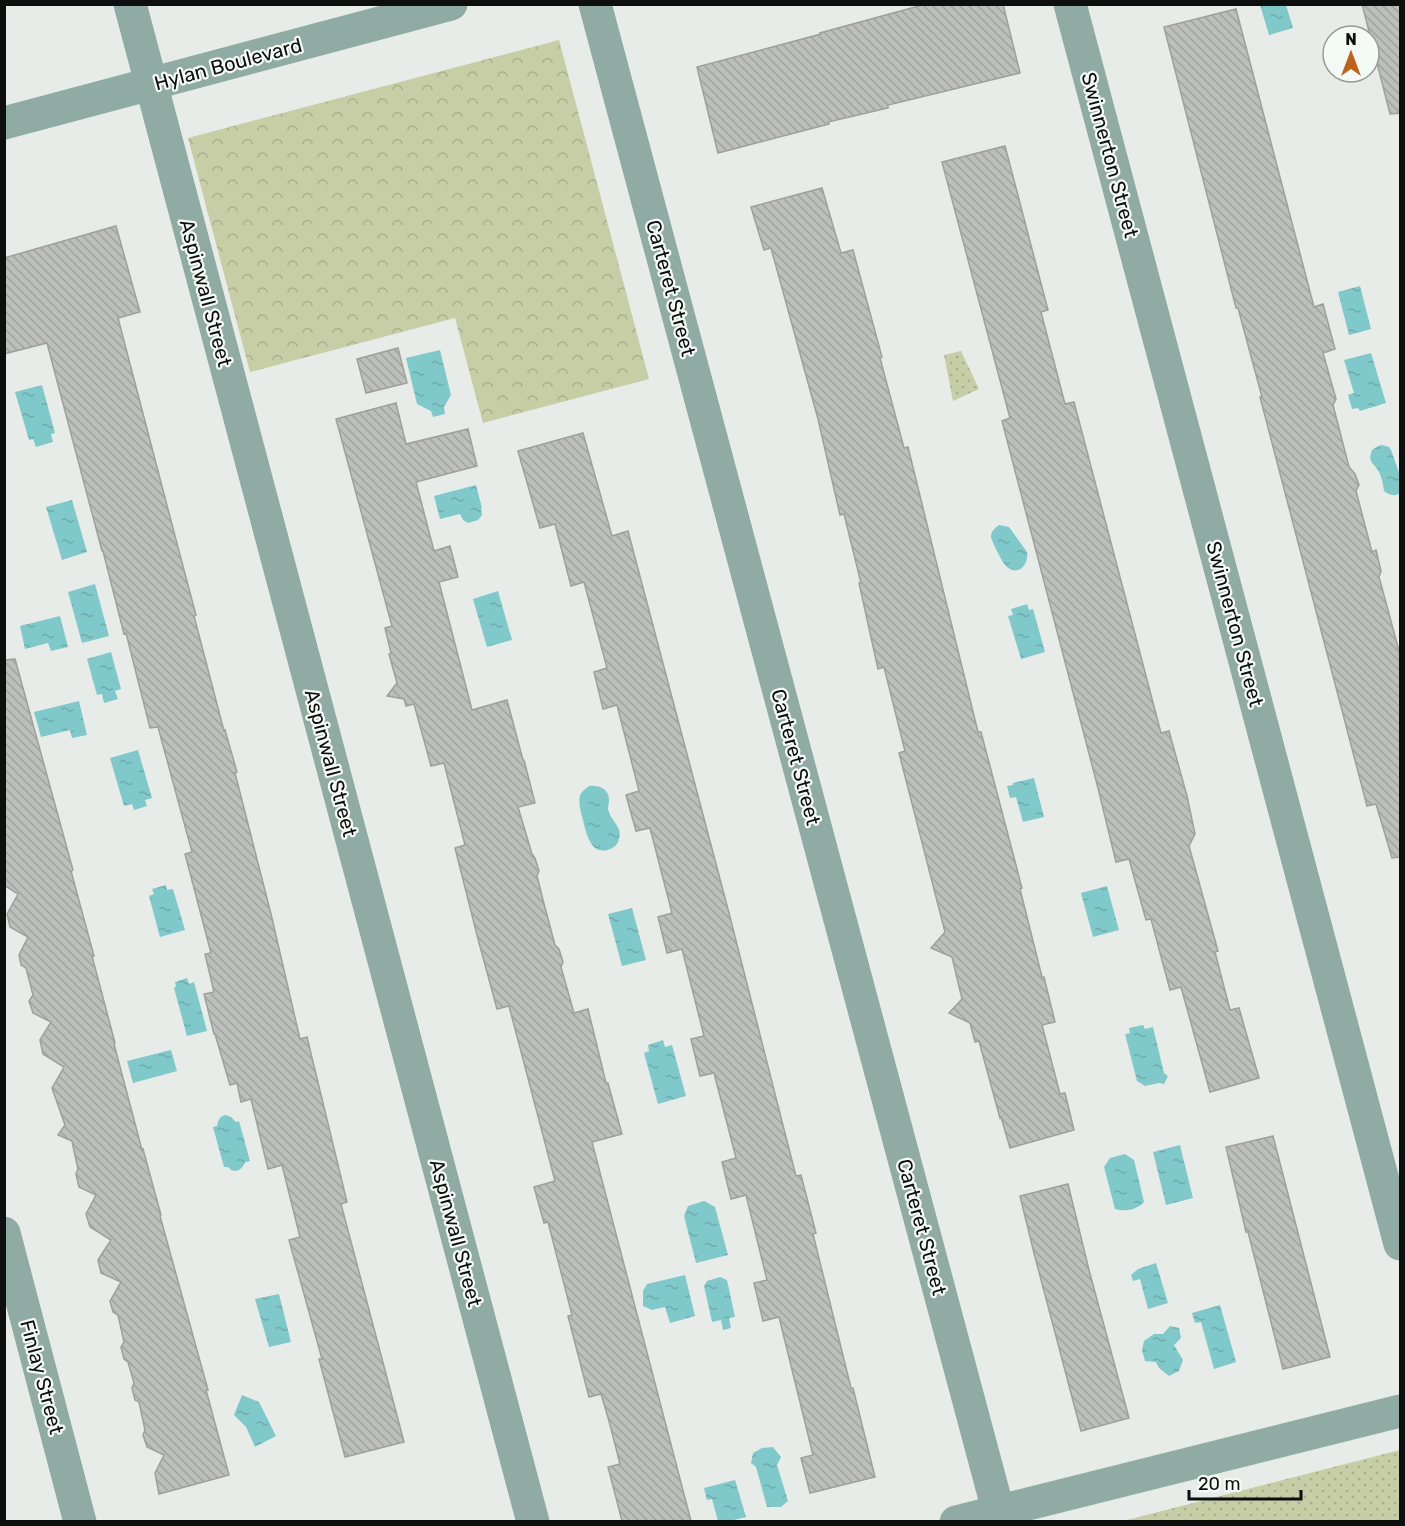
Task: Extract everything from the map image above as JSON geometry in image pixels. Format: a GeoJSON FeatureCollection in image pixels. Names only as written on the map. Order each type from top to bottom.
{"type":"FeatureCollection","features":[{"type":"Feature","properties":{"kind":"street","name":"Aspinwall Street"},"geometry":{"type":"LineString","coordinates":[[130,4],[533,1521]]}},
{"type":"Feature","properties":{"kind":"street","name":"Hylan Boulevard"},"geometry":{"type":"LineString","coordinates":[[4,123],[451,4]]}},
{"type":"Feature","properties":{"kind":"street","name":"Carteret Street"},"geometry":{"type":"LineString","coordinates":[[595,4],[998,1510]]}},
{"type":"Feature","properties":{"kind":"street","name":"Swinnerton Street"},"geometry":{"type":"LineString","coordinates":[[1070,4],[1401,1245]]}},
{"type":"Feature","properties":{"kind":"street","name":"Finlay Street"},"geometry":{"type":"LineString","coordinates":[[4,1233],[80,1521]]}},
{"type":"Feature","properties":{"kind":"street"},"geometry":{"type":"LineString","coordinates":[[956,1521],[1401,1411]]}},
{"type":"Feature","properties":{"kind":"green space"},"geometry":{"type":"Polygon","coordinates":[[[559,40],[649,379],[483,423],[455,318],[250,372],[188,138],[559,40]]]}},
{"type":"Feature","properties":{"kind":"green space"},"geometry":{"type":"Polygon","coordinates":[[[961,351],[979,389],[953,401],[944,355],[961,351]]]}},
{"type":"Feature","properties":{"kind":"green space"},"geometry":{"type":"Polygon","coordinates":[[[1400,1450],[1400,1521],[1123,1521],[1400,1450]]]}},
{"type":"Feature","properties":{"kind":"water"},"geometry":{"type":"Polygon","coordinates":[[[1260,5],[1286,5],[1293,28],[1269,35],[1260,5]]]}},
{"type":"Feature","properties":{"kind":"water"},"geometry":{"type":"Polygon","coordinates":[[[1360,286],[1371,329],[1349,335],[1338,292],[1360,286]]]}},
{"type":"Feature","properties":{"kind":"water"},"geometry":{"type":"Polygon","coordinates":[[[440,350],[451,395],[444,407],[445,414],[433,417],[431,411],[417,404],[406,358],[440,350]]]}},
{"type":"Feature","properties":{"kind":"water"},"geometry":{"type":"Polygon","coordinates":[[[1371,353],[1386,403],[1360,411],[1358,408],[1352,409],[1348,395],[1354,393],[1344,360],[1371,353]]]}},
{"type":"Feature","properties":{"kind":"water"},"geometry":{"type":"Polygon","coordinates":[[[42,385],[55,433],[51,434],[53,442],[36,447],[33,439],[29,440],[15,392],[42,385]]]}},
{"type":"Feature","properties":{"kind":"water"},"geometry":{"type":"Polygon","coordinates":[[[1382,445],[1391,450],[1400,475],[1400,493],[1396,495],[1384,491],[1380,474],[1371,460],[1372,450],[1382,445]]]}},
{"type":"Feature","properties":{"kind":"water"},"geometry":{"type":"Polygon","coordinates":[[[476,485],[482,508],[482,515],[478,520],[468,523],[460,514],[440,519],[434,496],[476,485]]]}},
{"type":"Feature","properties":{"kind":"water"},"geometry":{"type":"Polygon","coordinates":[[[72,500],[87,552],[62,560],[46,507],[72,500]]]}},
{"type":"Feature","properties":{"kind":"water"},"geometry":{"type":"Polygon","coordinates":[[[999,525],[1009,527],[1027,552],[1026,561],[1019,570],[1011,570],[1007,567],[993,543],[992,533],[999,525]]]}},
{"type":"Feature","properties":{"kind":"water"},"geometry":{"type":"Polygon","coordinates":[[[95,584],[109,636],[82,643],[68,592],[95,584]]]}},
{"type":"Feature","properties":{"kind":"water"},"geometry":{"type":"Polygon","coordinates":[[[498,591],[512,640],[487,647],[473,599],[498,591]]]}},
{"type":"Feature","properties":{"kind":"water"},"geometry":{"type":"Polygon","coordinates":[[[1027,604],[1029,610],[1033,609],[1045,652],[1021,659],[1008,616],[1013,615],[1011,609],[1027,604]]]}},
{"type":"Feature","properties":{"kind":"water"},"geometry":{"type":"Polygon","coordinates":[[[60,616],[68,647],[51,651],[48,643],[25,649],[20,626],[60,616]]]}},
{"type":"Feature","properties":{"kind":"water"},"geometry":{"type":"Polygon","coordinates":[[[111,652],[121,689],[115,691],[118,699],[104,703],[102,694],[97,695],[87,659],[111,652]]]}},
{"type":"Feature","properties":{"kind":"water"},"geometry":{"type":"Polygon","coordinates":[[[79,701],[87,735],[72,738],[70,730],[41,737],[34,712],[79,701]]]}},
{"type":"Feature","properties":{"kind":"water"},"geometry":{"type":"Polygon","coordinates":[[[138,750],[152,798],[145,800],[147,806],[134,810],[132,804],[124,806],[110,758],[138,750]]]}},
{"type":"Feature","properties":{"kind":"water"},"geometry":{"type":"Polygon","coordinates":[[[1034,778],[1044,817],[1023,822],[1016,797],[1010,798],[1007,786],[1034,778]]]}},
{"type":"Feature","properties":{"kind":"water"},"geometry":{"type":"Polygon","coordinates":[[[589,786],[603,788],[609,796],[609,813],[620,834],[617,844],[604,851],[598,850],[590,842],[580,808],[579,799],[582,792],[589,786]]]}},
{"type":"Feature","properties":{"kind":"water"},"geometry":{"type":"Polygon","coordinates":[[[166,885],[167,890],[173,889],[185,930],[160,937],[149,896],[154,894],[152,889],[166,885]]]}},
{"type":"Feature","properties":{"kind":"water"},"geometry":{"type":"Polygon","coordinates":[[[1107,886],[1119,930],[1093,937],[1081,893],[1107,886]]]}},
{"type":"Feature","properties":{"kind":"water"},"geometry":{"type":"Polygon","coordinates":[[[632,908],[646,960],[622,966],[608,914],[632,908]]]}},
{"type":"Feature","properties":{"kind":"water"},"geometry":{"type":"Polygon","coordinates":[[[187,978],[189,984],[194,982],[207,1031],[187,1036],[174,988],[175,982],[187,978]]]}},
{"type":"Feature","properties":{"kind":"water"},"geometry":{"type":"Polygon","coordinates":[[[1143,1025],[1145,1029],[1153,1027],[1164,1073],[1168,1076],[1164,1084],[1145,1086],[1137,1081],[1125,1034],[1130,1033],[1129,1028],[1143,1025]]]}},
{"type":"Feature","properties":{"kind":"water"},"geometry":{"type":"Polygon","coordinates":[[[663,1040],[665,1047],[672,1045],[686,1096],[658,1104],[644,1053],[649,1051],[648,1045],[663,1040]]]}},
{"type":"Feature","properties":{"kind":"water"},"geometry":{"type":"Polygon","coordinates":[[[171,1050],[177,1071],[133,1083],[127,1061],[171,1050]]]}},
{"type":"Feature","properties":{"kind":"water"},"geometry":{"type":"Polygon","coordinates":[[[226,1115],[236,1122],[239,1121],[250,1161],[245,1162],[238,1170],[224,1167],[213,1127],[217,1126],[222,1116],[226,1115]]]}},
{"type":"Feature","properties":{"kind":"water"},"geometry":{"type":"Polygon","coordinates":[[[1180,1145],[1193,1198],[1166,1205],[1153,1152],[1180,1145]]]}},
{"type":"Feature","properties":{"kind":"water"},"geometry":{"type":"Polygon","coordinates":[[[1125,1154],[1134,1160],[1144,1202],[1131,1210],[1115,1209],[1104,1167],[1110,1158],[1125,1154]]]}},
{"type":"Feature","properties":{"kind":"water"},"geometry":{"type":"Polygon","coordinates":[[[704,1201],[715,1207],[728,1255],[696,1263],[684,1216],[688,1206],[704,1201]]]}},
{"type":"Feature","properties":{"kind":"water"},"geometry":{"type":"Polygon","coordinates":[[[1156,1263],[1168,1303],[1148,1309],[1140,1279],[1133,1281],[1131,1275],[1138,1269],[1156,1263]]]}},
{"type":"Feature","properties":{"kind":"water"},"geometry":{"type":"Polygon","coordinates":[[[685,1275],[695,1316],[670,1323],[665,1307],[652,1310],[643,1306],[643,1291],[647,1284],[685,1275]]]}},
{"type":"Feature","properties":{"kind":"water"},"geometry":{"type":"Polygon","coordinates":[[[720,1277],[727,1280],[735,1317],[729,1318],[731,1328],[723,1330],[721,1320],[712,1322],[704,1286],[707,1281],[720,1277]]]}},
{"type":"Feature","properties":{"kind":"water"},"geometry":{"type":"Polygon","coordinates":[[[279,1294],[291,1342],[269,1347],[255,1299],[279,1294]]]}},
{"type":"Feature","properties":{"kind":"water"},"geometry":{"type":"Polygon","coordinates":[[[1220,1305],[1236,1362],[1214,1369],[1201,1322],[1195,1323],[1192,1313],[1220,1305]]]}},
{"type":"Feature","properties":{"kind":"water"},"geometry":{"type":"Polygon","coordinates":[[[1170,1326],[1179,1328],[1181,1338],[1174,1345],[1183,1360],[1179,1371],[1169,1376],[1159,1368],[1156,1362],[1145,1361],[1142,1350],[1144,1341],[1154,1334],[1163,1334],[1170,1326]]]}},
{"type":"Feature","properties":{"kind":"water"},"geometry":{"type":"Polygon","coordinates":[[[242,1395],[259,1402],[276,1436],[255,1447],[246,1427],[234,1415],[242,1395]]]}},
{"type":"Feature","properties":{"kind":"water"},"geometry":{"type":"Polygon","coordinates":[[[773,1447],[781,1457],[777,1465],[788,1501],[781,1507],[767,1507],[756,1467],[751,1463],[753,1453],[762,1448],[773,1447]]]}},
{"type":"Feature","properties":{"kind":"water"},"geometry":{"type":"Polygon","coordinates":[[[735,1480],[746,1517],[718,1521],[712,1499],[707,1500],[704,1488],[735,1480]]]}},
{"type":"Feature","properties":{"kind":"building"},"geometry":{"type":"Polygon","coordinates":[[[926,4],[1003,4],[1020,73],[888,105],[888,108],[828,122],[829,124],[718,153],[697,67],[926,4]]]}},
{"type":"Feature","properties":{"kind":"building"},"geometry":{"type":"Polygon","coordinates":[[[1362,4],[1401,4],[1401,113],[1390,114],[1381,79],[1381,24],[1367,24],[1362,4]]]}},
{"type":"Feature","properties":{"kind":"building"},"geometry":{"type":"Polygon","coordinates":[[[1236,9],[1314,307],[1323,304],[1335,349],[1323,353],[1336,399],[1333,405],[1349,467],[1355,474],[1359,485],[1356,491],[1372,552],[1376,550],[1381,571],[1379,577],[1401,658],[1401,857],[1392,858],[1376,804],[1367,806],[1164,27],[1236,9]]]}},
{"type":"Feature","properties":{"kind":"building"},"geometry":{"type":"Polygon","coordinates":[[[1005,146],[1048,310],[1041,312],[1065,404],[1074,402],[1161,733],[1169,731],[1187,796],[1195,834],[1189,846],[1218,951],[1215,952],[1230,1010],[1239,1008],[1259,1078],[1210,1092],[1181,987],[1170,990],[1151,919],[1146,920],[1129,859],[1116,862],[1002,421],[1010,418],[942,162],[1005,146]]]}},
{"type":"Feature","properties":{"kind":"building"},"geometry":{"type":"Polygon","coordinates":[[[822,188],[841,253],[853,250],[904,448],[908,447],[978,732],[981,732],[1055,1022],[1042,1025],[1060,1094],[1065,1093],[1074,1130],[1010,1148],[979,1041],[975,1042],[970,1023],[949,1013],[962,999],[952,957],[931,948],[945,932],[899,753],[905,751],[884,667],[878,669],[859,583],[861,583],[844,514],[840,515],[818,419],[771,248],[764,250],[751,207],[822,188]]]}},
{"type":"Feature","properties":{"kind":"building"},"geometry":{"type":"Polygon","coordinates":[[[116,226],[140,312],[118,318],[224,731],[237,772],[235,773],[300,1039],[307,1037],[347,1202],[341,1204],[404,1442],[345,1457],[319,1359],[322,1359],[289,1240],[300,1237],[282,1165],[268,1169],[251,1099],[241,1102],[237,1083],[230,1085],[214,1034],[204,994],[214,992],[205,954],[211,953],[185,854],[192,852],[158,727],[150,728],[47,343],[4,354],[4,258],[116,226]]]}},
{"type":"Feature","properties":{"kind":"building"},"geometry":{"type":"Polygon","coordinates":[[[398,348],[407,383],[366,393],[357,359],[398,348]]]}},
{"type":"Feature","properties":{"kind":"building"},"geometry":{"type":"Polygon","coordinates":[[[396,403],[406,444],[468,429],[477,466],[416,482],[434,551],[450,546],[458,577],[439,582],[472,710],[507,700],[524,760],[535,803],[518,807],[539,871],[537,876],[555,945],[559,949],[563,962],[561,967],[574,1013],[588,1009],[606,1083],[608,1083],[622,1134],[592,1142],[691,1521],[622,1521],[608,1467],[620,1464],[609,1421],[601,1394],[589,1397],[568,1316],[572,1315],[548,1222],[544,1223],[534,1187],[555,1181],[509,1006],[497,1009],[478,939],[455,848],[465,845],[444,763],[431,766],[414,704],[406,706],[404,699],[387,696],[397,683],[385,628],[392,626],[336,419],[396,403]]]}},
{"type":"Feature","properties":{"kind":"building"},"geometry":{"type":"Polygon","coordinates":[[[583,433],[612,536],[628,531],[796,1176],[801,1175],[816,1233],[813,1234],[875,1477],[810,1493],[801,1458],[813,1455],[779,1317],[763,1321],[754,1283],[767,1280],[746,1195],[731,1199],[722,1162],[736,1158],[714,1073],[700,1076],[691,1039],[704,1036],[682,949],[667,953],[658,917],[672,913],[650,828],[636,831],[626,795],[639,791],[617,705],[603,709],[594,672],[607,668],[584,582],[571,586],[555,524],[540,528],[518,451],[583,433]]]}},
{"type":"Feature","properties":{"kind":"building"},"geometry":{"type":"Polygon","coordinates":[[[15,659],[73,870],[71,871],[94,956],[92,956],[114,1044],[229,1475],[159,1494],[155,1473],[164,1455],[147,1447],[143,1435],[145,1430],[139,1402],[135,1400],[132,1388],[134,1383],[121,1347],[124,1342],[118,1315],[113,1312],[110,1301],[121,1282],[101,1273],[98,1260],[111,1240],[90,1227],[86,1214],[96,1195],[79,1187],[72,1141],[58,1135],[65,1125],[52,1088],[64,1067],[43,1054],[40,1040],[51,1022],[33,1013],[29,1001],[33,995],[26,968],[21,965],[19,955],[28,937],[10,927],[7,914],[18,894],[4,885],[4,660],[15,659]]]}},
{"type":"Feature","properties":{"kind":"building"},"geometry":{"type":"Polygon","coordinates":[[[1273,1136],[1330,1357],[1283,1369],[1226,1147],[1273,1136]]]}},
{"type":"Feature","properties":{"kind":"building"},"geometry":{"type":"Polygon","coordinates":[[[1068,1184],[1129,1418],[1081,1431],[1020,1196],[1068,1184]]]}}]}
